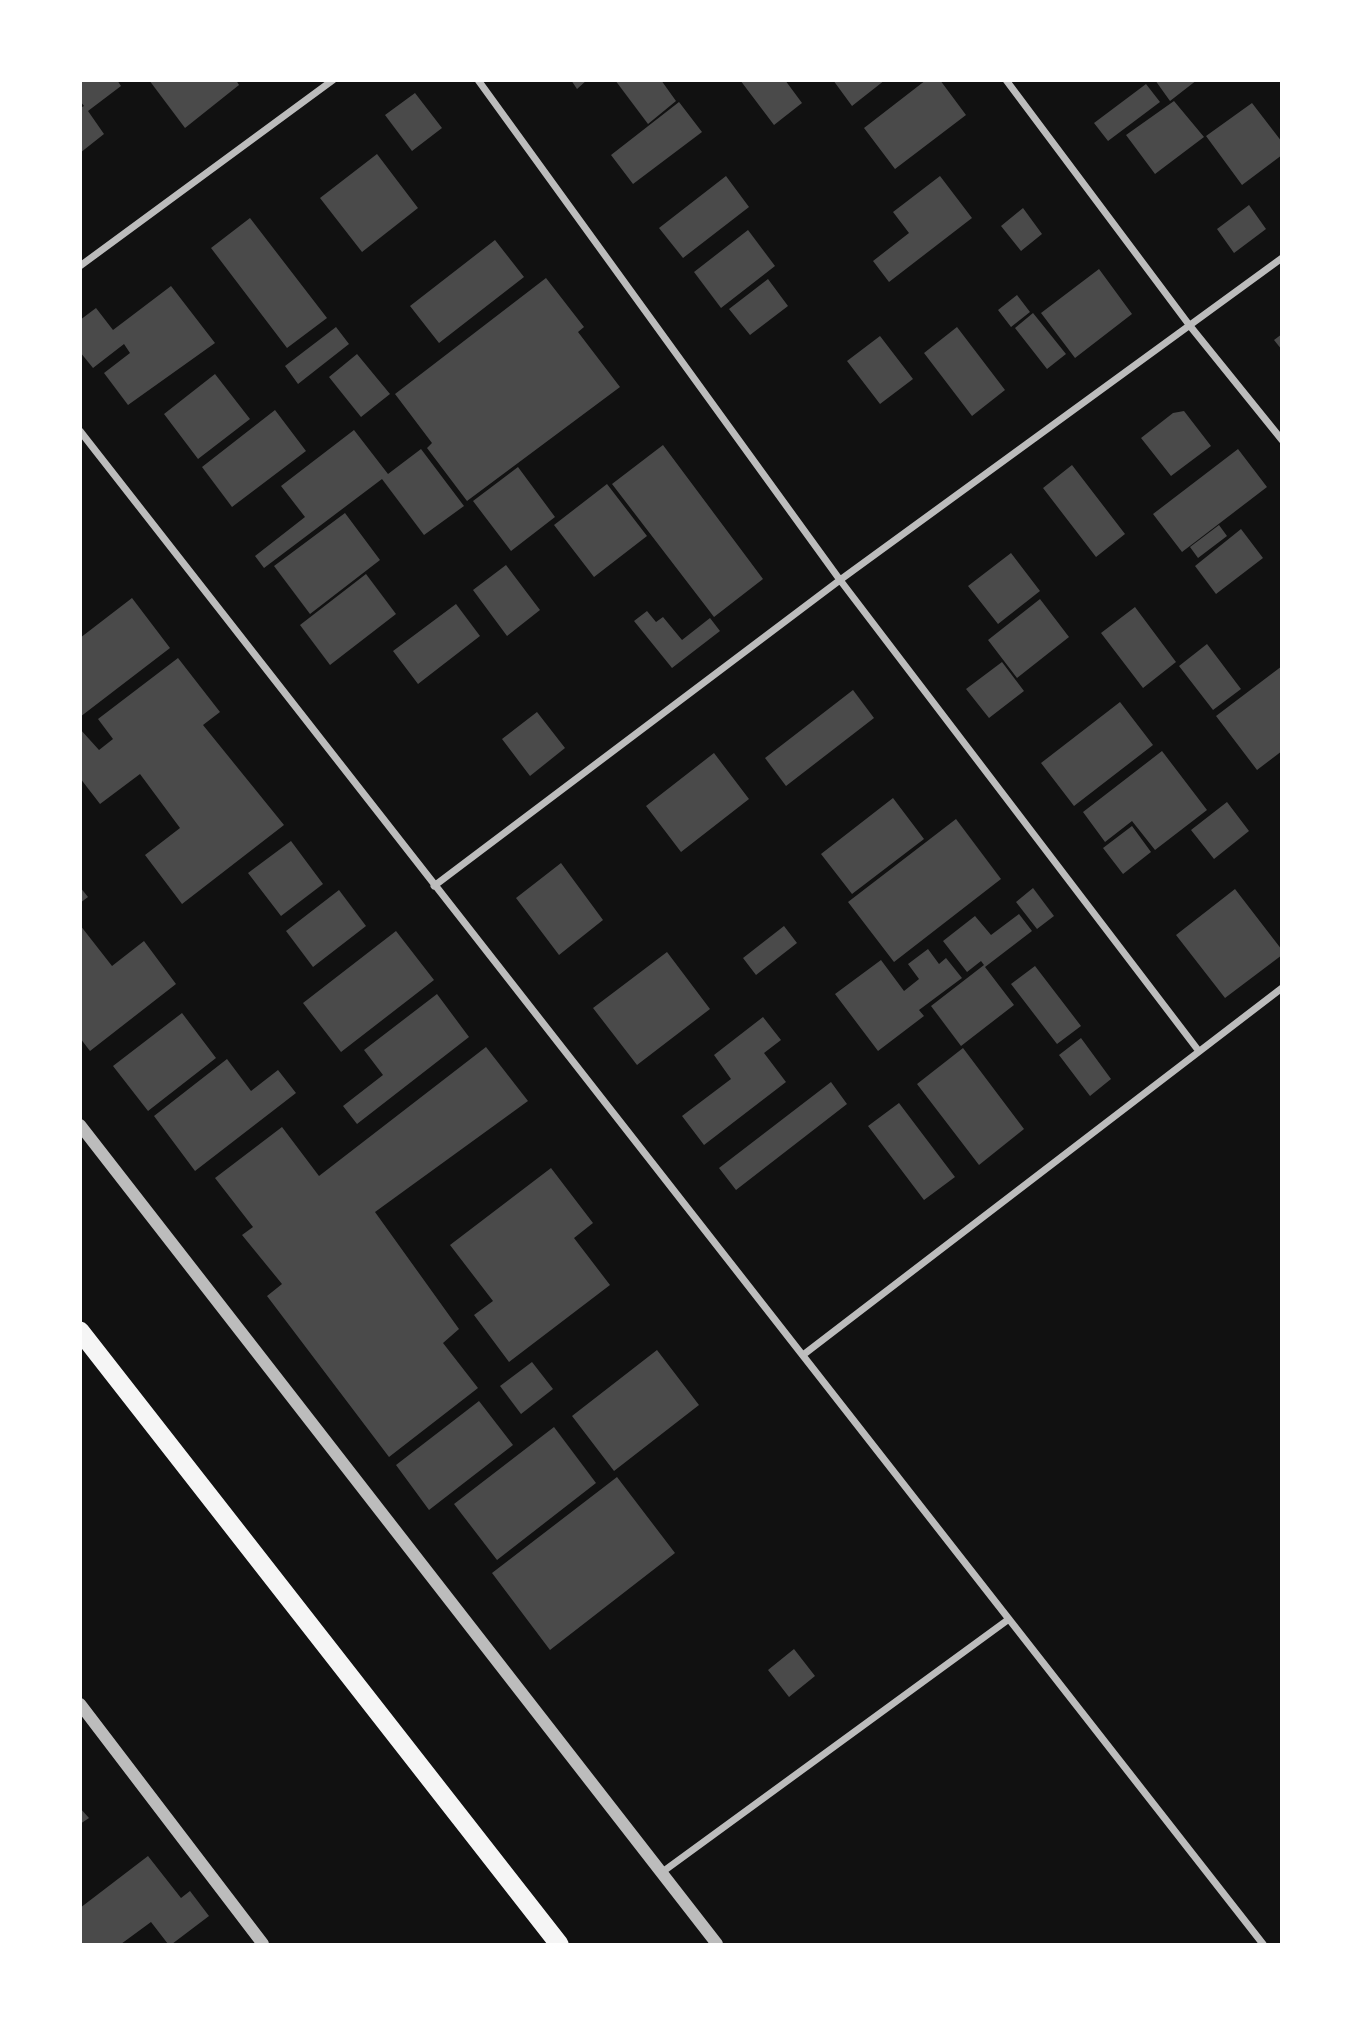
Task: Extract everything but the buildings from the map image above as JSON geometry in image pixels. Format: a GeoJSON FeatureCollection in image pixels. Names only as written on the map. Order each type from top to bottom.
{"type":"FeatureCollection","features":[{"type":"Feature","properties":{"kind":"highway"},"geometry":{"type":"LineString","coordinates":[[80,1331],[559,1944]]}},
{"type":"Feature","properties":{"kind":"street"},"geometry":{"type":"LineString","coordinates":[[80,267],[333,80]]}},
{"type":"Feature","properties":{"kind":"street"},"geometry":{"type":"LineString","coordinates":[[478,80],[839,580],[1198,1050]]}},
{"type":"Feature","properties":{"kind":"street"},"geometry":{"type":"LineString","coordinates":[[1006,80],[1190,326],[1282,440]]}},
{"type":"Feature","properties":{"kind":"street"},"geometry":{"type":"LineString","coordinates":[[434,886],[839,580],[1282,258]]}},
{"type":"Feature","properties":{"kind":"street"},"geometry":{"type":"LineString","coordinates":[[80,431],[1263,1944]]}},
{"type":"Feature","properties":{"kind":"street"},"geometry":{"type":"LineString","coordinates":[[803,1355],[1282,988]]}},
{"type":"Feature","properties":{"kind":"street"},"geometry":{"type":"LineString","coordinates":[[80,1125],[717,1944]]}},
{"type":"Feature","properties":{"kind":"street"},"geometry":{"type":"LineString","coordinates":[[661,1873],[1009,1619]]}},
{"type":"Feature","properties":{"kind":"street"},"geometry":{"type":"LineString","coordinates":[[80,1704],[263,1944]]}}]}
